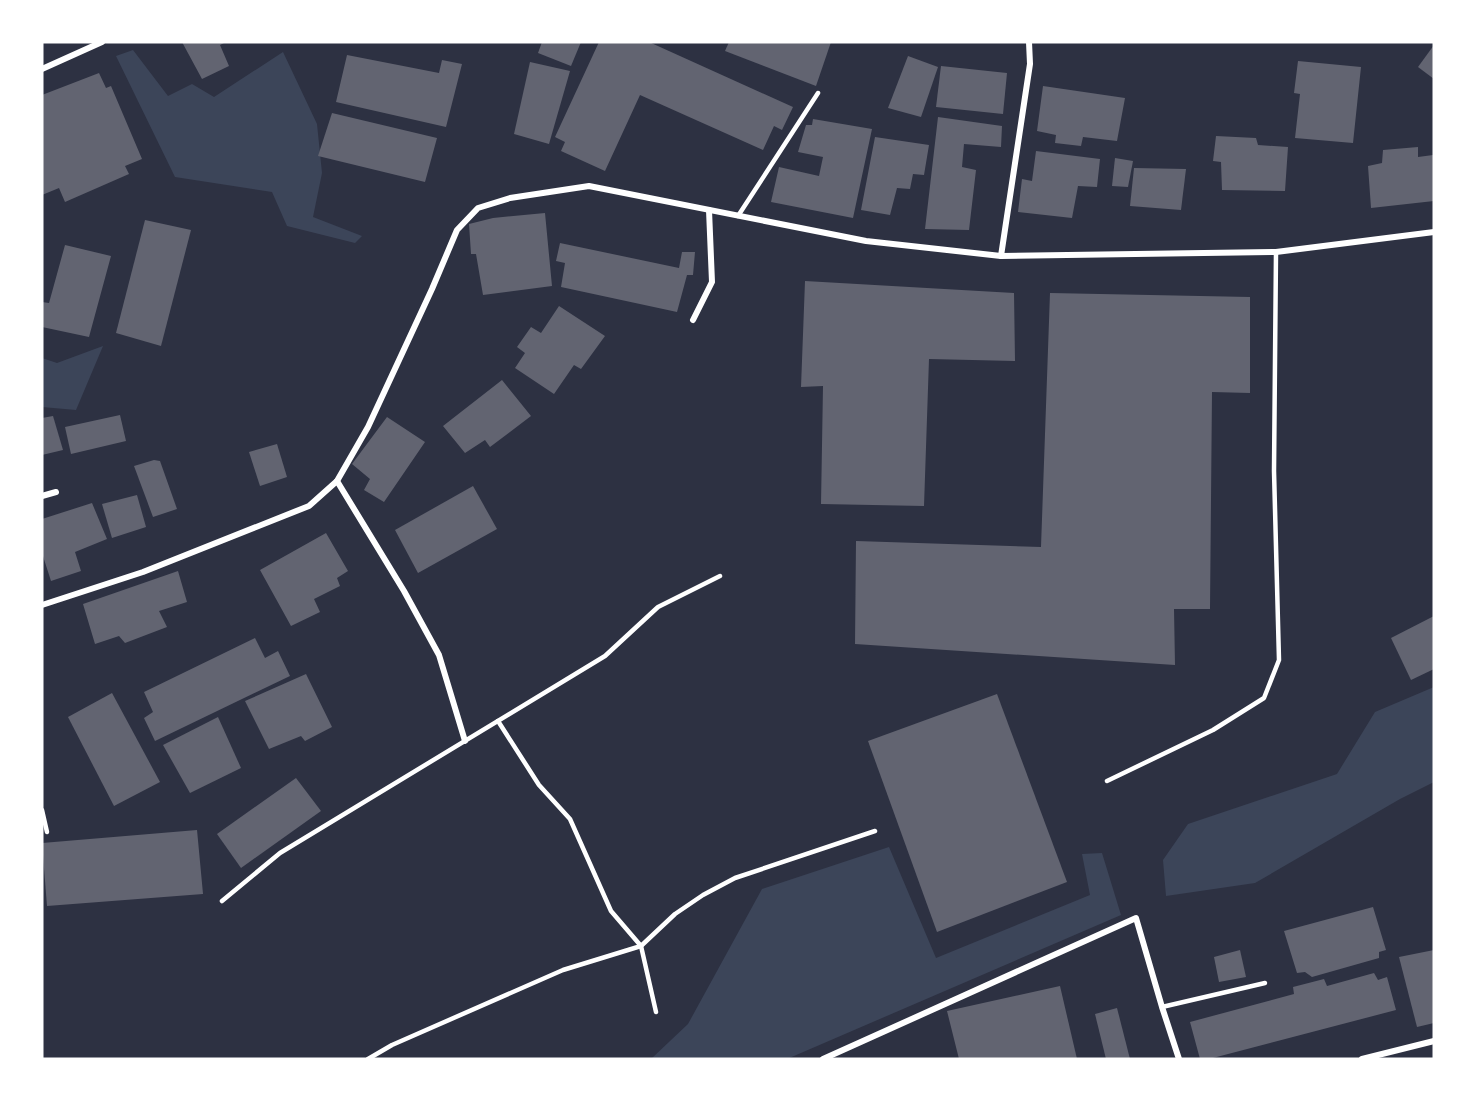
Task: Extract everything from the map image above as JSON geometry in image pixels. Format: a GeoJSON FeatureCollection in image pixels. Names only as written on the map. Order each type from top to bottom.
{"type":"FeatureCollection","features":[{"type":"Feature","properties":{"kind":"street"},"geometry":{"type":"LineString","coordinates":[[42,69],[102,42]]}},
{"type":"Feature","properties":{"kind":"street"},"geometry":{"type":"LineString","coordinates":[[1001,256],[1030,64],[1029,42]]}},
{"type":"Feature","properties":{"kind":"street"},"geometry":{"type":"LineString","coordinates":[[42,604],[143,572],[309,506],[337,481],[368,427],[458,230],[478,208],[510,198],[589,186],[866,241],[1001,256],[1276,252],[1434,232]]}},
{"type":"Feature","properties":{"kind":"street"},"geometry":{"type":"LineString","coordinates":[[693,320],[712,282],[709,210]]}},
{"type":"Feature","properties":{"kind":"street"},"geometry":{"type":"LineString","coordinates":[[337,481],[404,591],[439,655],[465,741]]}},
{"type":"Feature","properties":{"kind":"street"},"geometry":{"type":"LineString","coordinates":[[42,496],[56,492]]}},
{"type":"Feature","properties":{"kind":"street"},"geometry":{"type":"LineString","coordinates":[[824,1059],[1136,918],[1179,1059]]}},
{"type":"Feature","properties":{"kind":"street"},"geometry":{"type":"LineString","coordinates":[[1362,1059],[1434,1041]]}},
{"type":"Feature","properties":{"kind":"lane"},"geometry":{"type":"LineString","coordinates":[[738,216],[818,93]]}},
{"type":"Feature","properties":{"kind":"lane"},"geometry":{"type":"LineString","coordinates":[[1107,781],[1213,730],[1264,698],[1279,660],[1274,471],[1276,252]]}},
{"type":"Feature","properties":{"kind":"lane"},"geometry":{"type":"LineString","coordinates":[[222,901],[280,853],[605,656],[658,608],[720,576]]}},
{"type":"Feature","properties":{"kind":"lane"},"geometry":{"type":"LineString","coordinates":[[498,721],[539,785],[570,819],[611,911],[641,946],[656,1012]]}},
{"type":"Feature","properties":{"kind":"lane"},"geometry":{"type":"LineString","coordinates":[[42,810],[47,832]]}},
{"type":"Feature","properties":{"kind":"lane"},"geometry":{"type":"LineString","coordinates":[[368,1059],[392,1045],[563,970],[641,946],[675,914],[703,895],[735,878],[874,831]]}},
{"type":"Feature","properties":{"kind":"lane"},"geometry":{"type":"LineString","coordinates":[[1162,1007],[1265,983]]}},
{"type":"Feature","properties":{"kind":"shaded area"},"geometry":{"type":"Polygon","coordinates":[[[133,50],[168,96],[192,84],[214,97],[283,52],[317,124],[322,173],[313,217],[362,236],[355,243],[287,226],[272,192],[175,177],[116,56],[133,50]]]}},
{"type":"Feature","properties":{"kind":"shaded area"},"geometry":{"type":"Polygon","coordinates":[[[103,346],[76,410],[42,407],[42,358],[57,363],[103,346]]]}},
{"type":"Feature","properties":{"kind":"shaded area"},"geometry":{"type":"Polygon","coordinates":[[[1434,687],[1434,782],[1400,799],[1255,883],[1166,896],[1163,860],[1188,824],[1337,774],[1375,712],[1434,687]]]}},
{"type":"Feature","properties":{"kind":"shaded area"},"geometry":{"type":"Polygon","coordinates":[[[889,847],[936,958],[1090,895],[1082,854],[1102,853],[1121,915],[787,1059],[651,1059],[688,1024],[762,889],[889,847]]]}},
{"type":"Feature","properties":{"kind":"building"},"geometry":{"type":"Polygon","coordinates":[[[182,42],[226,42],[220,45],[229,66],[202,79],[182,42]]]}},
{"type":"Feature","properties":{"kind":"building"},"geometry":{"type":"Polygon","coordinates":[[[542,42],[581,42],[571,66],[538,53],[542,42]]]}},
{"type":"Feature","properties":{"kind":"building"},"geometry":{"type":"Polygon","coordinates":[[[599,42],[649,42],[793,107],[782,130],[774,126],[763,150],[640,95],[605,171],[561,151],[565,142],[555,137],[599,42]]]}},
{"type":"Feature","properties":{"kind":"building"},"geometry":{"type":"Polygon","coordinates":[[[729,42],[831,42],[816,86],[725,51],[729,42]]]}},
{"type":"Feature","properties":{"kind":"building"},"geometry":{"type":"Polygon","coordinates":[[[1434,45],[1434,79],[1418,67],[1434,45]]]}},
{"type":"Feature","properties":{"kind":"building"},"geometry":{"type":"Polygon","coordinates":[[[347,55],[439,73],[442,60],[462,64],[446,127],[336,102],[347,55]]]}},
{"type":"Feature","properties":{"kind":"building"},"geometry":{"type":"Polygon","coordinates":[[[908,56],[938,67],[921,117],[888,108],[908,56]]]}},
{"type":"Feature","properties":{"kind":"building"},"geometry":{"type":"Polygon","coordinates":[[[1298,61],[1361,67],[1353,143],[1295,138],[1300,94],[1294,93],[1298,61]]]}},
{"type":"Feature","properties":{"kind":"building"},"geometry":{"type":"Polygon","coordinates":[[[530,62],[570,71],[549,144],[514,134],[530,62]]]}},
{"type":"Feature","properties":{"kind":"building"},"geometry":{"type":"Polygon","coordinates":[[[941,66],[1007,73],[1003,114],[936,107],[941,66]]]}},
{"type":"Feature","properties":{"kind":"building"},"geometry":{"type":"Polygon","coordinates":[[[99,73],[106,88],[111,86],[142,159],[125,166],[129,174],[65,202],[59,188],[42,195],[42,95],[99,73]]]}},
{"type":"Feature","properties":{"kind":"building"},"geometry":{"type":"Polygon","coordinates":[[[1043,86],[1125,98],[1117,141],[1083,137],[1081,146],[1055,143],[1056,135],[1037,131],[1043,86]]]}},
{"type":"Feature","properties":{"kind":"building"},"geometry":{"type":"Polygon","coordinates":[[[332,113],[437,138],[425,182],[318,156],[332,113]]]}},
{"type":"Feature","properties":{"kind":"building"},"geometry":{"type":"Polygon","coordinates":[[[938,117],[1002,126],[1001,147],[964,144],[962,167],[976,170],[969,230],[925,229],[938,117]]]}},
{"type":"Feature","properties":{"kind":"building"},"geometry":{"type":"Polygon","coordinates":[[[813,119],[872,129],[853,218],[771,202],[779,167],[819,176],[823,157],[798,152],[806,125],[812,125],[813,119]]]}},
{"type":"Feature","properties":{"kind":"building"},"geometry":{"type":"Polygon","coordinates":[[[1216,136],[1256,138],[1258,145],[1288,147],[1285,191],[1222,190],[1221,162],[1213,161],[1216,136]]]}},
{"type":"Feature","properties":{"kind":"building"},"geometry":{"type":"Polygon","coordinates":[[[875,137],[929,145],[924,175],[913,174],[910,189],[897,188],[890,215],[861,210],[875,137]]]}},
{"type":"Feature","properties":{"kind":"building"},"geometry":{"type":"Polygon","coordinates":[[[1418,147],[1418,157],[1433,155],[1434,201],[1371,208],[1368,166],[1382,163],[1383,150],[1418,147]]]}},
{"type":"Feature","properties":{"kind":"building"},"geometry":{"type":"Polygon","coordinates":[[[1036,151],[1100,159],[1097,187],[1078,186],[1072,218],[1018,212],[1022,179],[1032,181],[1036,151]]]}},
{"type":"Feature","properties":{"kind":"building"},"geometry":{"type":"Polygon","coordinates":[[[1115,158],[1133,161],[1128,187],[1112,186],[1115,158]]]}},
{"type":"Feature","properties":{"kind":"building"},"geometry":{"type":"Polygon","coordinates":[[[1134,168],[1186,169],[1181,210],[1130,206],[1134,168]]]}},
{"type":"Feature","properties":{"kind":"building"},"geometry":{"type":"Polygon","coordinates":[[[545,213],[552,286],[483,295],[476,254],[471,254],[469,224],[493,218],[545,213]]]}},
{"type":"Feature","properties":{"kind":"building"},"geometry":{"type":"Polygon","coordinates":[[[145,220],[191,230],[161,346],[116,333],[145,220]]]}},
{"type":"Feature","properties":{"kind":"building"},"geometry":{"type":"Polygon","coordinates":[[[560,243],[679,268],[682,252],[695,252],[693,275],[687,275],[677,312],[561,287],[565,263],[556,261],[560,243]]]}},
{"type":"Feature","properties":{"kind":"building"},"geometry":{"type":"Polygon","coordinates":[[[65,245],[111,256],[89,337],[42,327],[42,302],[49,303],[65,245]]]}},
{"type":"Feature","properties":{"kind":"building"},"geometry":{"type":"Polygon","coordinates":[[[805,281],[1014,293],[1015,361],[929,359],[924,506],[821,504],[823,386],[801,387],[805,281]]]}},
{"type":"Feature","properties":{"kind":"building"},"geometry":{"type":"Polygon","coordinates":[[[1050,293],[1250,297],[1250,393],[1212,392],[1210,609],[1174,609],[1175,665],[855,644],[856,541],[1041,547],[1050,293]]]}},
{"type":"Feature","properties":{"kind":"building"},"geometry":{"type":"Polygon","coordinates":[[[559,306],[605,336],[581,369],[574,365],[554,394],[515,368],[525,353],[517,347],[531,327],[541,333],[559,306]]]}},
{"type":"Feature","properties":{"kind":"building"},"geometry":{"type":"Polygon","coordinates":[[[502,380],[531,416],[490,447],[485,440],[465,453],[443,426],[502,380]]]}},
{"type":"Feature","properties":{"kind":"building"},"geometry":{"type":"Polygon","coordinates":[[[120,415],[126,441],[71,454],[65,427],[120,415]]]}},
{"type":"Feature","properties":{"kind":"building"},"geometry":{"type":"Polygon","coordinates":[[[53,416],[63,450],[42,455],[42,418],[53,416]]]}},
{"type":"Feature","properties":{"kind":"building"},"geometry":{"type":"Polygon","coordinates":[[[387,417],[425,442],[384,502],[364,490],[370,479],[352,464],[387,417]]]}},
{"type":"Feature","properties":{"kind":"building"},"geometry":{"type":"Polygon","coordinates":[[[277,444],[287,477],[260,486],[249,452],[277,444]]]}},
{"type":"Feature","properties":{"kind":"building"},"geometry":{"type":"Polygon","coordinates":[[[154,460],[160,461],[177,509],[153,517],[134,466],[154,460]]]}},
{"type":"Feature","properties":{"kind":"building"},"geometry":{"type":"Polygon","coordinates":[[[473,486],[497,529],[418,573],[395,530],[473,486]]]}},
{"type":"Feature","properties":{"kind":"building"},"geometry":{"type":"Polygon","coordinates":[[[137,495],[146,527],[112,538],[102,504],[137,495]]]}},
{"type":"Feature","properties":{"kind":"building"},"geometry":{"type":"Polygon","coordinates":[[[92,503],[107,539],[75,552],[81,571],[51,581],[42,553],[42,519],[92,503]]]}},
{"type":"Feature","properties":{"kind":"building"},"geometry":{"type":"Polygon","coordinates":[[[326,533],[348,571],[337,578],[340,586],[314,599],[320,612],[291,626],[260,570],[326,533]]]}},
{"type":"Feature","properties":{"kind":"building"},"geometry":{"type":"Polygon","coordinates":[[[178,571],[187,602],[159,611],[167,627],[125,643],[119,636],[95,644],[83,604],[178,571]]]}},
{"type":"Feature","properties":{"kind":"building"},"geometry":{"type":"Polygon","coordinates":[[[1434,616],[1434,669],[1411,680],[1391,638],[1434,616]]]}},
{"type":"Feature","properties":{"kind":"building"},"geometry":{"type":"Polygon","coordinates":[[[255,638],[265,658],[278,651],[290,676],[155,741],[144,718],[153,712],[144,692],[255,638]]]}},
{"type":"Feature","properties":{"kind":"building"},"geometry":{"type":"Polygon","coordinates":[[[306,674],[332,727],[305,741],[301,736],[269,749],[245,701],[306,674]]]}},
{"type":"Feature","properties":{"kind":"building"},"geometry":{"type":"Polygon","coordinates":[[[112,693],[160,782],[114,806],[68,717],[112,693]]]}},
{"type":"Feature","properties":{"kind":"building"},"geometry":{"type":"Polygon","coordinates":[[[997,694],[1067,882],[937,932],[868,741],[997,694]]]}},
{"type":"Feature","properties":{"kind":"building"},"geometry":{"type":"Polygon","coordinates":[[[218,717],[241,768],[190,793],[163,745],[218,717]]]}},
{"type":"Feature","properties":{"kind":"building"},"geometry":{"type":"Polygon","coordinates":[[[296,778],[321,811],[241,868],[217,834],[296,778]]]}},
{"type":"Feature","properties":{"kind":"building"},"geometry":{"type":"Polygon","coordinates":[[[197,830],[203,894],[47,906],[42,843],[197,830]]]}},
{"type":"Feature","properties":{"kind":"building"},"geometry":{"type":"Polygon","coordinates":[[[1373,907],[1386,950],[1379,952],[1379,958],[1312,977],[1305,972],[1297,973],[1284,931],[1373,907]]]}},
{"type":"Feature","properties":{"kind":"building"},"geometry":{"type":"Polygon","coordinates":[[[1240,950],[1246,977],[1219,982],[1214,957],[1240,950]]]}},
{"type":"Feature","properties":{"kind":"building"},"geometry":{"type":"Polygon","coordinates":[[[1434,950],[1434,1023],[1417,1027],[1399,957],[1434,950]]]}},
{"type":"Feature","properties":{"kind":"building"},"geometry":{"type":"Polygon","coordinates":[[[1374,973],[1378,980],[1387,977],[1396,1010],[1209,1059],[1200,1059],[1190,1022],[1294,994],[1293,987],[1324,979],[1327,986],[1374,973]]]}},
{"type":"Feature","properties":{"kind":"building"},"geometry":{"type":"Polygon","coordinates":[[[1060,986],[1077,1059],[959,1059],[947,1011],[1060,986]]]}},
{"type":"Feature","properties":{"kind":"building"},"geometry":{"type":"Polygon","coordinates":[[[1117,1008],[1130,1059],[1106,1059],[1095,1014],[1117,1008]]]}}]}
